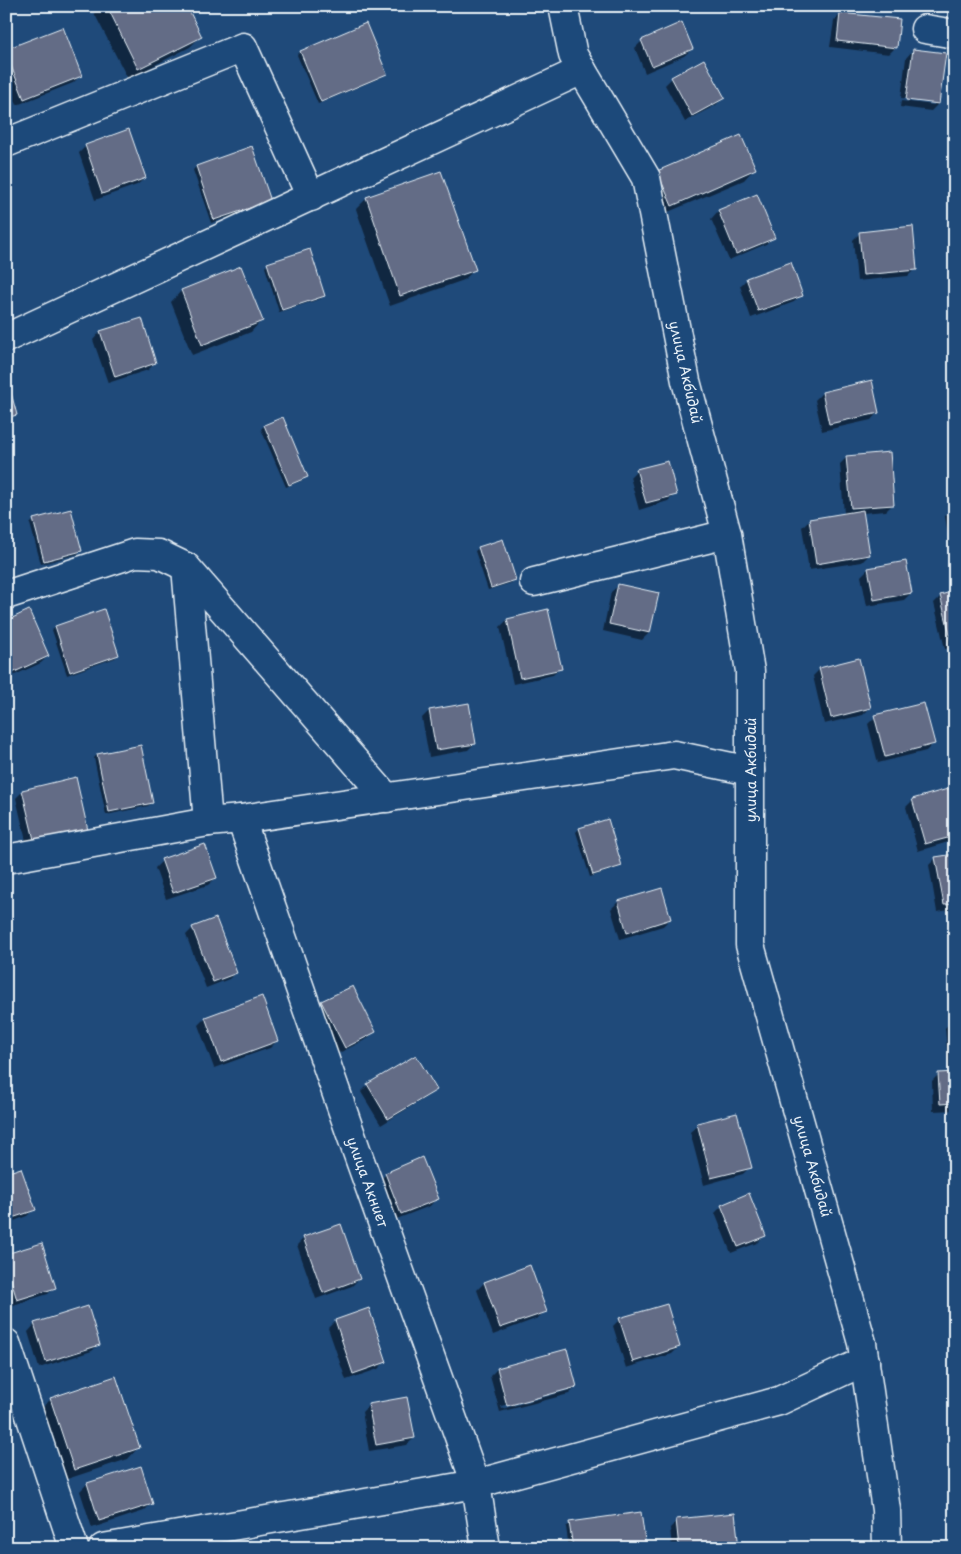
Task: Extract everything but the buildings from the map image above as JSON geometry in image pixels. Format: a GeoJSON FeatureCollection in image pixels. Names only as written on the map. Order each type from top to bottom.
{"type":"FeatureCollection","features":[{"type":"Feature","properties":{"kind":"street","name":"улица Акбидай"},"geometry":{"type":"LineString","coordinates":[[563,6],[574,55],[646,178],[686,381],[727,534],[750,671],[750,945],[862,1343],[886,1510],[888,1548]]}},
{"type":"Feature","properties":{"kind":"street"},"geometry":{"type":"LineString","coordinates":[[925,29],[955,34]]}},
{"type":"Feature","properties":{"kind":"street"},"geometry":{"type":"LineString","coordinates":[[6,142],[243,47],[311,197]]}},
{"type":"Feature","properties":{"kind":"street"},"geometry":{"type":"LineString","coordinates":[[6,338],[582,70]]}},
{"type":"Feature","properties":{"kind":"street"},"geometry":{"type":"LineString","coordinates":[[534,582],[727,534]]}},
{"type":"Feature","properties":{"kind":"street"},"geometry":{"type":"LineString","coordinates":[[6,595],[136,553],[159,554],[186,567],[387,798]]}},
{"type":"Feature","properties":{"kind":"street"},"geometry":{"type":"LineString","coordinates":[[186,567],[208,822]]}},
{"type":"Feature","properties":{"kind":"street"},"geometry":{"type":"LineString","coordinates":[[6,859],[208,822],[241,819],[674,755],[750,771]]}},
{"type":"Feature","properties":{"kind":"street","name":"улица Акниет"},"geometry":{"type":"LineString","coordinates":[[241,819],[476,1484],[486,1548]]}},
{"type":"Feature","properties":{"kind":"street"},"geometry":{"type":"LineString","coordinates":[[6,1343],[74,1548]]}},
{"type":"Feature","properties":{"kind":"street"},"geometry":{"type":"LineString","coordinates":[[103,1548],[476,1484],[779,1401],[865,1361]]}}]}
